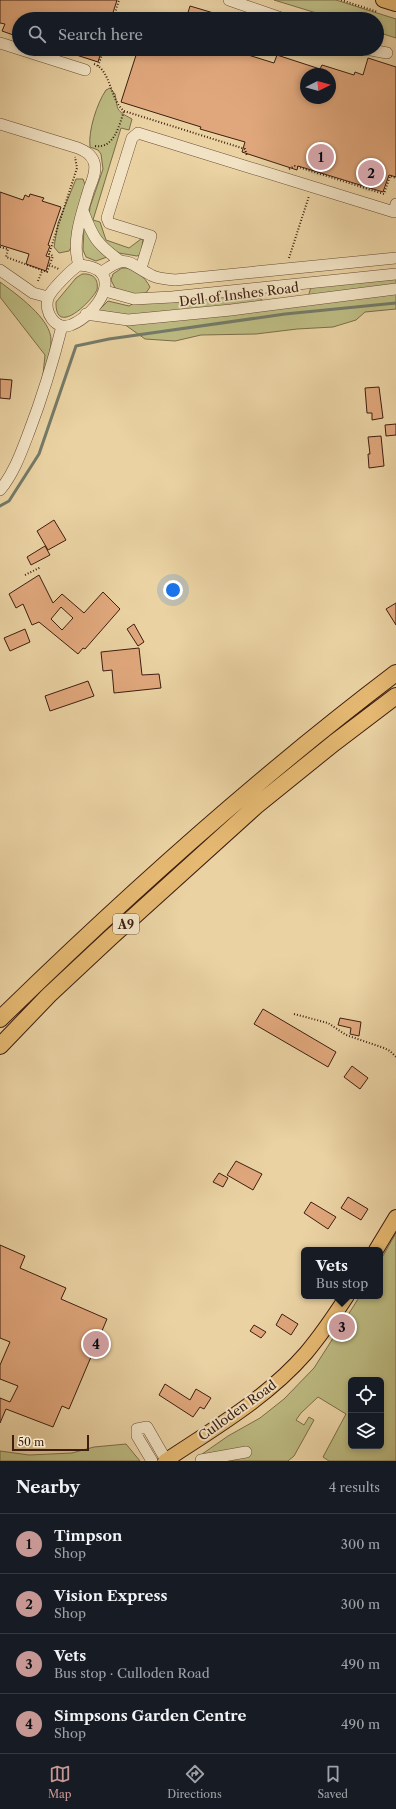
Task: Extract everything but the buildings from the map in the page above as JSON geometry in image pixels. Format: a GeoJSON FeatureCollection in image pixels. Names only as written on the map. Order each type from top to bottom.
{"type":"FeatureCollection","features":[{"type":"Feature","properties":{"kind":"highway","name":"A9"},"geometry":{"type":"LineString","coordinates":[[0,1019],[81,939],[166,861],[339,716],[396,673]]}},
{"type":"Feature","properties":{"kind":"highway","name":"A9"},"geometry":{"type":"LineString","coordinates":[[0,1046],[50,995],[110,938],[256,806],[334,743],[396,696]]}},
{"type":"Feature","properties":{"kind":"main road"},"geometry":{"type":"LineString","coordinates":[[382,7],[396,4]]}},
{"type":"Feature","properties":{"kind":"main road"},"geometry":{"type":"LineString","coordinates":[[378,1247],[396,1217]]}},
{"type":"Feature","properties":{"kind":"main road","name":"Culloden Road"},"geometry":{"type":"LineString","coordinates":[[165,1460],[252,1402],[279,1379],[305,1354],[324,1331],[345,1299]]}},
{"type":"Feature","properties":{"kind":"street"},"geometry":{"type":"LineString","coordinates":[[229,0],[264,12]]}},
{"type":"Feature","properties":{"kind":"street"},"geometry":{"type":"LineString","coordinates":[[0,43],[12,47]]}},
{"type":"Feature","properties":{"kind":"street"},"geometry":{"type":"LineString","coordinates":[[41,56],[85,70]]}},
{"type":"Feature","properties":{"kind":"street"},"geometry":{"type":"LineString","coordinates":[[0,124],[78,148],[90,155],[94,162],[95,171],[82,211],[76,246],[76,255],[79,265]]}},
{"type":"Feature","properties":{"kind":"street"},"geometry":{"type":"LineString","coordinates":[[140,268],[151,236],[109,223],[107,218],[132,138],[138,133],[394,212],[396,204]]}},
{"type":"Feature","properties":{"kind":"street"},"geometry":{"type":"LineString","coordinates":[[82,211],[94,239],[100,246],[120,261],[136,264],[159,279],[175,280],[396,258]]}},
{"type":"Feature","properties":{"kind":"street"},"geometry":{"type":"LineString","coordinates":[[102,272],[120,261]]}},
{"type":"Feature","properties":{"kind":"street"},"geometry":{"type":"LineString","coordinates":[[79,265],[91,266],[102,272],[106,281],[105,291],[98,303],[86,314],[70,326],[62,326],[54,322],[49,316],[47,306],[48,297],[70,271],[79,265]]}},
{"type":"Feature","properties":{"kind":"street"},"geometry":{"type":"LineString","coordinates":[[0,270],[33,293],[48,297]]}},
{"type":"Feature","properties":{"kind":"street","name":"Dell of Inshes Road"},"geometry":{"type":"LineString","coordinates":[[105,291],[134,299],[172,297],[396,274]]}},
{"type":"Feature","properties":{"kind":"street","name":"Dell of Inshes Road"},"geometry":{"type":"LineString","coordinates":[[86,314],[128,320],[231,310],[396,289]]}},
{"type":"Feature","properties":{"kind":"street"},"geometry":{"type":"LineString","coordinates":[[0,490],[8,481],[18,461],[40,402],[62,326]]}},
{"type":"Feature","properties":{"kind":"street"},"geometry":{"type":"LineString","coordinates":[[152,1461],[137,1436],[137,1429],[148,1427],[165,1460]]}},
{"type":"Feature","properties":{"kind":"street"},"geometry":{"type":"LineString","coordinates":[[200,1461],[246,1452]]}},
{"type":"Feature","properties":{"kind":"path"},"geometry":{"type":"LineString","coordinates":[[115,12],[119,0]]}},
{"type":"Feature","properties":{"kind":"path"},"geometry":{"type":"LineString","coordinates":[[342,0],[382,7]]}},
{"type":"Feature","properties":{"kind":"path"},"geometry":{"type":"LineString","coordinates":[[98,66],[102,56]]}},
{"type":"Feature","properties":{"kind":"path"},"geometry":{"type":"LineString","coordinates":[[0,247],[8,249],[6,257],[46,272],[52,256],[49,254],[77,168],[75,157],[80,141],[96,146],[107,145],[112,138],[124,111],[245,149],[247,156],[254,158]]}},
{"type":"Feature","properties":{"kind":"path"},"geometry":{"type":"LineString","coordinates":[[283,167],[290,169],[295,166],[384,194],[390,176],[396,178]]}},
{"type":"Feature","properties":{"kind":"path"},"geometry":{"type":"LineString","coordinates":[[287,264],[309,193],[306,192],[308,186]]}},
{"type":"Feature","properties":{"kind":"path"},"geometry":{"type":"LineString","coordinates":[[49,265],[59,269]]}},
{"type":"Feature","properties":{"kind":"path"},"geometry":{"type":"LineString","coordinates":[[38,282],[42,271]]}},
{"type":"Feature","properties":{"kind":"path"},"geometry":{"type":"LineString","coordinates":[[25,575],[41,567]]}},
{"type":"Feature","properties":{"kind":"path"},"geometry":{"type":"LineString","coordinates":[[294,1014],[328,1023],[346,1035],[390,1051],[396,1057]]}},
{"type":"Feature","properties":{"kind":"shaded area"},"geometry":{"type":"Polygon","coordinates":[[[274,0],[336,0],[374,12],[313,12],[274,0]]]}},
{"type":"Feature","properties":{"kind":"shaded area"},"geometry":{"type":"Polygon","coordinates":[[[384,15],[396,19],[396,38],[384,34],[384,15]]]}},
{"type":"Feature","properties":{"kind":"shaded area"},"geometry":{"type":"Polygon","coordinates":[[[110,88],[115,94],[118,109],[132,119],[129,130],[121,128],[93,220],[100,222],[106,240],[129,248],[143,239],[141,254],[137,256],[119,253],[105,245],[89,216],[90,207],[103,169],[101,154],[98,150],[90,147],[90,133],[99,102],[106,90],[110,88]]]}},
{"type":"Feature","properties":{"kind":"shaded area"},"geometry":{"type":"Polygon","coordinates":[[[76,179],[83,179],[87,190],[74,242],[69,251],[59,253],[54,247],[58,223],[76,179]]]}},
{"type":"Feature","properties":{"kind":"shaded area"},"geometry":{"type":"Polygon","coordinates":[[[84,227],[107,257],[96,261],[86,257],[83,250],[84,227]]]}},
{"type":"Feature","properties":{"kind":"shaded area"},"geometry":{"type":"Polygon","coordinates":[[[122,268],[131,269],[142,276],[150,287],[146,293],[133,295],[115,288],[111,280],[113,274],[122,268]]]}},
{"type":"Feature","properties":{"kind":"shaded area"},"geometry":{"type":"Polygon","coordinates":[[[82,274],[92,276],[96,280],[97,290],[81,309],[67,317],[61,317],[57,312],[56,302],[76,278],[82,274]]]}},
{"type":"Feature","properties":{"kind":"shaded area"},"geometry":{"type":"Polygon","coordinates":[[[396,277],[396,309],[365,312],[356,320],[333,327],[297,329],[256,334],[201,335],[175,341],[145,339],[124,324],[99,310],[108,301],[129,306],[134,303],[251,293],[267,303],[308,297],[311,287],[396,277]]]}},
{"type":"Feature","properties":{"kind":"shaded area"},"geometry":{"type":"Polygon","coordinates":[[[0,282],[32,308],[46,324],[50,333],[51,341],[43,375],[45,355],[0,297],[0,282]]]}},
{"type":"Feature","properties":{"kind":"shaded area"},"geometry":{"type":"Polygon","coordinates":[[[396,1233],[396,1461],[329,1461],[323,1457],[346,1414],[318,1397],[301,1413],[296,1420],[304,1425],[309,1417],[314,1420],[294,1456],[288,1461],[198,1461],[195,1459],[228,1436],[260,1418],[284,1399],[314,1368],[358,1299],[383,1299],[383,1256],[396,1233]]]}},
{"type":"Feature","properties":{"kind":"shaded area"},"geometry":{"type":"Polygon","coordinates":[[[126,1444],[140,1461],[0,1461],[0,1451],[29,1455],[72,1453],[94,1447],[126,1444]]]}},
{"type":"Feature","properties":{"kind":"waterway"},"geometry":{"type":"LineString","coordinates":[[0,506],[9,501],[39,454],[76,346],[109,339],[285,314],[396,303]]}},
{"type":"Feature","properties":{"kind":"place","name":"Timpson"},"geometry":{"type":"Point","coordinates":[321,157]}},
{"type":"Feature","properties":{"kind":"place","name":"Vision Express"},"geometry":{"type":"Point","coordinates":[371,173]}},
{"type":"Feature","properties":{"kind":"place","name":"Vets"},"geometry":{"type":"Point","coordinates":[342,1327]}},
{"type":"Feature","properties":{"kind":"place","name":"Simpsons Garden Centre"},"geometry":{"type":"Point","coordinates":[96,1344]}}]}
